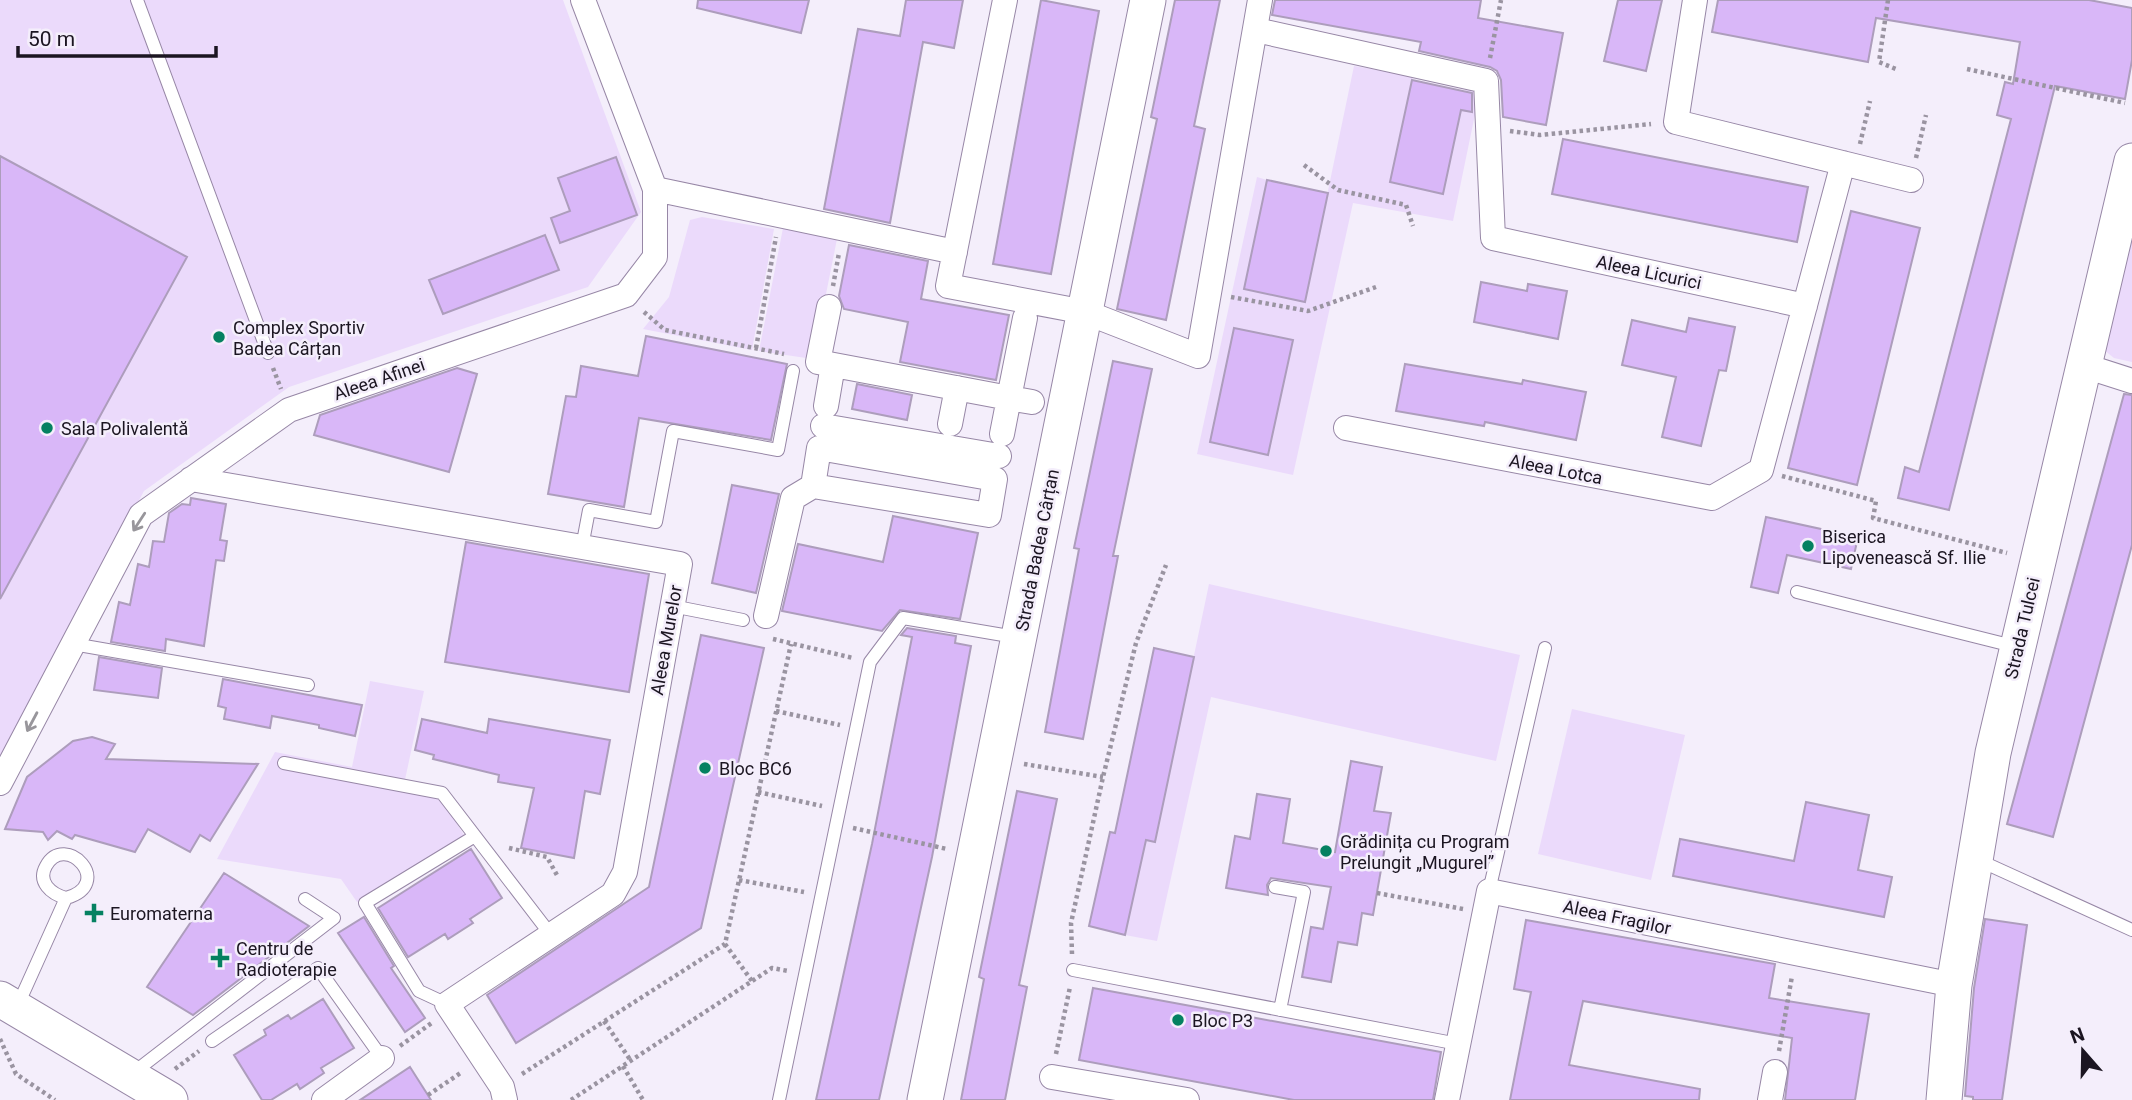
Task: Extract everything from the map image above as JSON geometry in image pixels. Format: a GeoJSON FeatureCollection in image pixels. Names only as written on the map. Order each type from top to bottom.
{"type":"FeatureCollection","features":[{"type":"Feature","properties":{"kind":"street"},"geometry":{"type":"LineString","coordinates":[[583,0],[655,189],[655,257],[626,295]]}},
{"type":"Feature","properties":{"kind":"street"},"geometry":{"type":"LineString","coordinates":[[1005,0],[948,286],[1084,312],[1198,356],[1260,0]]}},
{"type":"Feature","properties":{"kind":"street","name":"Strada Badea Cârțan"},"geometry":{"type":"LineString","coordinates":[[925,1100],[1148,0]]}},
{"type":"Feature","properties":{"kind":"street"},"geometry":{"type":"LineString","coordinates":[[1695,0],[1676,122],[1911,180]]}},
{"type":"Feature","properties":{"kind":"street"},"geometry":{"type":"LineString","coordinates":[[1256,30],[1486,81],[1488,127]]}},
{"type":"Feature","properties":{"kind":"street","name":"Aleea Licurici"},"geometry":{"type":"LineString","coordinates":[[1488,127],[1493,238],[1805,306]]}},
{"type":"Feature","properties":{"kind":"street","name":"Strada Tulcei"},"geometry":{"type":"LineString","coordinates":[[1944,1100],[1954,985],[1993,753],[2132,161]]}},
{"type":"Feature","properties":{"kind":"street"},"geometry":{"type":"LineString","coordinates":[[1761,470],[1805,306],[1849,164]]}},
{"type":"Feature","properties":{"kind":"street"},"geometry":{"type":"LineString","coordinates":[[655,189],[955,252]]}},
{"type":"Feature","properties":{"kind":"street","name":"Aleea Afinei"},"geometry":{"type":"LineString","coordinates":[[0,783],[141,515],[289,410],[626,295]]}},
{"type":"Feature","properties":{"kind":"street"},"geometry":{"type":"LineString","coordinates":[[829,307],[825,416],[1000,445],[1020,400],[1025,318]]}},
{"type":"Feature","properties":{"kind":"street"},"geometry":{"type":"LineString","coordinates":[[826,363],[1020,400]]}},
{"type":"Feature","properties":{"kind":"street"},"geometry":{"type":"LineString","coordinates":[[2082,365],[2132,381]]}},
{"type":"Feature","properties":{"kind":"street"},"geometry":{"type":"LineString","coordinates":[[950,424],[957,388]]}},
{"type":"Feature","properties":{"kind":"street","name":"Aleea Lotca"},"geometry":{"type":"LineString","coordinates":[[1346,428],[1712,498],[1761,470]]}},
{"type":"Feature","properties":{"kind":"street"},"geometry":{"type":"LineString","coordinates":[[754,618],[793,498],[813,486],[989,515],[995,479],[819,448],[813,486]]}},
{"type":"Feature","properties":{"kind":"street"},"geometry":{"type":"LineString","coordinates":[[863,494],[870,457]]}},
{"type":"Feature","properties":{"kind":"street"},"geometry":{"type":"LineString","coordinates":[[935,506],[942,470]]}},
{"type":"Feature","properties":{"kind":"street","name":"Aleea Murelor"},"geometry":{"type":"LineString","coordinates":[[191,479],[680,564],[625,872],[612,894],[447,1004]]}},
{"type":"Feature","properties":{"kind":"street"},"geometry":{"type":"LineString","coordinates":[[1447,1100],[1486,902]]}},
{"type":"Feature","properties":{"kind":"street","name":"Aleea Fragilor"},"geometry":{"type":"LineString","coordinates":[[1486,902],[1796,953],[1954,985]]}},
{"type":"Feature","properties":{"kind":"street"},"geometry":{"type":"LineString","coordinates":[[8,1004],[130,1076],[168,1088]]}},
{"type":"Feature","properties":{"kind":"street"},"geometry":{"type":"LineString","coordinates":[[447,1004],[504,1093]]}},
{"type":"Feature","properties":{"kind":"street"},"geometry":{"type":"LineString","coordinates":[[324,1100],[382,1058]]}},
{"type":"Feature","properties":{"kind":"street"},"geometry":{"type":"LineString","coordinates":[[1770,1100],[1775,1072]]}},
{"type":"Feature","properties":{"kind":"street"},"geometry":{"type":"LineString","coordinates":[[1052,1077],[1187,1100]]}},
{"type":"Feature","properties":{"kind":"lane"},"geometry":{"type":"LineString","coordinates":[[137,0],[268,353]]}},
{"type":"Feature","properties":{"kind":"lane"},"geometry":{"type":"LineString","coordinates":[[582,547],[589,510],[656,522],[673,431],[778,450],[793,372]]}},
{"type":"Feature","properties":{"kind":"lane"},"geometry":{"type":"LineString","coordinates":[[1797,592],[2017,647]]}},
{"type":"Feature","properties":{"kind":"lane"},"geometry":{"type":"LineString","coordinates":[[672,606],[754,618]]}},
{"type":"Feature","properties":{"kind":"lane"},"geometry":{"type":"LineString","coordinates":[[779,1100],[870,662],[903,618],[1019,638]]}},
{"type":"Feature","properties":{"kind":"lane"},"geometry":{"type":"LineString","coordinates":[[73,644],[308,685]]}},
{"type":"Feature","properties":{"kind":"lane"},"geometry":{"type":"LineString","coordinates":[[1486,902],[1545,648]]}},
{"type":"Feature","properties":{"kind":"lane"},"geometry":{"type":"LineString","coordinates":[[284,763],[442,793],[551,934]]}},
{"type":"Feature","properties":{"kind":"lane"},"geometry":{"type":"LineString","coordinates":[[447,1004],[419,991],[365,903],[475,836]]}},
{"type":"Feature","properties":{"kind":"lane"},"geometry":{"type":"LineString","coordinates":[[1975,858],[2132,930]]}},
{"type":"Feature","properties":{"kind":"lane"},"geometry":{"type":"LineString","coordinates":[[1275,887],[1304,892],[1280,1010]]}},
{"type":"Feature","properties":{"kind":"lane"},"geometry":{"type":"LineString","coordinates":[[8,1004],[66,898]]}},
{"type":"Feature","properties":{"kind":"lane"},"geometry":{"type":"LineString","coordinates":[[130,1076],[334,918],[305,899]]}},
{"type":"Feature","properties":{"kind":"lane"},"geometry":{"type":"LineString","coordinates":[[212,1041],[318,968],[382,1058]]}},
{"type":"Feature","properties":{"kind":"lane"},"geometry":{"type":"LineString","coordinates":[[1073,970],[1458,1044]]}},
{"type":"Feature","properties":{"kind":"path"},"geometry":{"type":"LineString","coordinates":[[1486,81],[1501,0]]}},
{"type":"Feature","properties":{"kind":"path"},"geometry":{"type":"LineString","coordinates":[[1888,0],[1879,62],[1896,69]]}},
{"type":"Feature","properties":{"kind":"path"},"geometry":{"type":"LineString","coordinates":[[1968,69],[2124,103]]}},
{"type":"Feature","properties":{"kind":"path"},"geometry":{"type":"LineString","coordinates":[[1849,164],[1870,101]]}},
{"type":"Feature","properties":{"kind":"path"},"geometry":{"type":"LineString","coordinates":[[1911,180],[1926,115]]}},
{"type":"Feature","properties":{"kind":"path"},"geometry":{"type":"LineString","coordinates":[[1488,127],[1540,135],[1676,122]]}},
{"type":"Feature","properties":{"kind":"path"},"geometry":{"type":"LineString","coordinates":[[1304,165],[1338,190],[1406,205],[1413,226]]}},
{"type":"Feature","properties":{"kind":"path"},"geometry":{"type":"LineString","coordinates":[[756,348],[780,215]]}},
{"type":"Feature","properties":{"kind":"path"},"geometry":{"type":"LineString","coordinates":[[829,307],[844,229]]}},
{"type":"Feature","properties":{"kind":"path"},"geometry":{"type":"LineString","coordinates":[[1209,293],[1308,311],[1376,287]]}},
{"type":"Feature","properties":{"kind":"path"},"geometry":{"type":"LineString","coordinates":[[626,295],[665,330],[826,363]]}},
{"type":"Feature","properties":{"kind":"path"},"geometry":{"type":"LineString","coordinates":[[268,353],[289,410]]}},
{"type":"Feature","properties":{"kind":"path"},"geometry":{"type":"LineString","coordinates":[[1761,470],[1876,501],[1873,518],[2007,554]]}},
{"type":"Feature","properties":{"kind":"path"},"geometry":{"type":"LineString","coordinates":[[1052,1077],[1073,970],[1071,923],[1103,777],[1136,643],[1166,565]]}},
{"type":"Feature","properties":{"kind":"path"},"geometry":{"type":"LineString","coordinates":[[754,618],[761,636],[870,662]]}},
{"type":"Feature","properties":{"kind":"path"},"geometry":{"type":"LineString","coordinates":[[504,1093],[604,1021],[725,944],[791,644]]}},
{"type":"Feature","properties":{"kind":"path"},"geometry":{"type":"LineString","coordinates":[[776,711],[856,729]]}},
{"type":"Feature","properties":{"kind":"path"},"geometry":{"type":"LineString","coordinates":[[1021,763],[1103,777]]}},
{"type":"Feature","properties":{"kind":"path"},"geometry":{"type":"LineString","coordinates":[[758,792],[839,810]]}},
{"type":"Feature","properties":{"kind":"path"},"geometry":{"type":"LineString","coordinates":[[852,828],[956,851]]}},
{"type":"Feature","properties":{"kind":"path"},"geometry":{"type":"LineString","coordinates":[[508,847],[547,857],[558,877]]}},
{"type":"Feature","properties":{"kind":"path"},"geometry":{"type":"LineString","coordinates":[[739,880],[822,895]]}},
{"type":"Feature","properties":{"kind":"path"},"geometry":{"type":"LineString","coordinates":[[1377,893],[1486,902]]}},
{"type":"Feature","properties":{"kind":"path"},"geometry":{"type":"LineString","coordinates":[[725,944],[752,981]]}},
{"type":"Feature","properties":{"kind":"path"},"geometry":{"type":"LineString","coordinates":[[1775,1072],[1796,953]]}},
{"type":"Feature","properties":{"kind":"path"},"geometry":{"type":"LineString","coordinates":[[571,1100],[772,968],[805,975]]}},
{"type":"Feature","properties":{"kind":"path"},"geometry":{"type":"LineString","coordinates":[[604,1021],[631,1061]]}},
{"type":"Feature","properties":{"kind":"path"},"geometry":{"type":"LineString","coordinates":[[408,1040],[430,1025]]}},
{"type":"Feature","properties":{"kind":"path"},"geometry":{"type":"LineString","coordinates":[[0,1039],[16,1074],[55,1100]]}},
{"type":"Feature","properties":{"kind":"path"},"geometry":{"type":"LineString","coordinates":[[168,1088],[212,1041]]}},
{"type":"Feature","properties":{"kind":"path"},"geometry":{"type":"LineString","coordinates":[[623,1066],[643,1100]]}},
{"type":"Feature","properties":{"kind":"path"},"geometry":{"type":"LineString","coordinates":[[428,1095],[467,1069]]}},
{"type":"Feature","properties":{"kind":"shaded area","name":"Complex Sportiv Badea Cârțan"},"geometry":{"type":"Polygon","coordinates":[[[0,0],[563,0],[641,212],[588,287],[289,387],[144,491],[0,760],[0,0]]]}},
{"type":"Feature","properties":{"kind":"shaded area"},"geometry":{"type":"Polygon","coordinates":[[[1354,66],[1413,76],[1391,182],[1443,193],[1466,87],[1480,90],[1453,221],[1353,203],[1293,475],[1197,454],[1257,177],[1267,180],[1305,301],[1354,66]],[[1234,328],[1210,442],[1268,455],[1293,340],[1234,328]]]}},
{"type":"Feature","properties":{"kind":"shaded area"},"geometry":{"type":"Polygon","coordinates":[[[2132,207],[2132,362],[2114,358],[2104,350],[2132,207]]]}},
{"type":"Feature","properties":{"kind":"shaded area"},"geometry":{"type":"Polygon","coordinates":[[[702,217],[774,229],[752,350],[643,329],[669,297],[690,220],[702,217]]]}},
{"type":"Feature","properties":{"kind":"shaded area"},"geometry":{"type":"Polygon","coordinates":[[[783,228],[837,239],[813,359],[759,351],[783,228]]]}},
{"type":"Feature","properties":{"kind":"shaded area"},"geometry":{"type":"Polygon","coordinates":[[[1209,584],[1520,655],[1496,761],[1211,697],[1157,941],[1125,935],[1146,840],[1155,841],[1209,584]]]}},
{"type":"Feature","properties":{"kind":"shaded area"},"geometry":{"type":"Polygon","coordinates":[[[370,681],[424,691],[403,789],[440,797],[464,835],[357,902],[341,879],[217,859],[275,752],[352,767],[370,681]]]}},
{"type":"Feature","properties":{"kind":"shaded area"},"geometry":{"type":"Polygon","coordinates":[[[1572,709],[1685,735],[1651,880],[1538,854],[1572,709]]]}},
{"type":"Feature","properties":{"kind":"building"},"geometry":{"type":"Polygon","coordinates":[[[698,0],[809,0],[801,33],[697,8],[698,0]]]}},
{"type":"Feature","properties":{"kind":"building"},"geometry":{"type":"Polygon","coordinates":[[[906,0],[963,0],[954,48],[923,42],[890,223],[824,209],[858,29],[900,36],[906,0]]]}},
{"type":"Feature","properties":{"kind":"building"},"geometry":{"type":"Polygon","coordinates":[[[1041,0],[1099,11],[1051,274],[993,264],[1041,0]]]}},
{"type":"Feature","properties":{"kind":"building"},"geometry":{"type":"Polygon","coordinates":[[[1175,0],[1220,0],[1194,126],[1205,129],[1166,320],[1117,309],[1157,119],[1151,117],[1175,0]]]}},
{"type":"Feature","properties":{"kind":"building"},"geometry":{"type":"Polygon","coordinates":[[[1275,0],[1481,0],[1478,18],[1563,33],[1546,125],[1503,117],[1501,80],[1497,71],[1490,67],[1419,51],[1421,42],[1272,15],[1275,0]]]}},
{"type":"Feature","properties":{"kind":"building"},"geometry":{"type":"Polygon","coordinates":[[[1618,0],[1662,0],[1646,71],[1604,61],[1618,0]]]}},
{"type":"Feature","properties":{"kind":"building"},"geometry":{"type":"Polygon","coordinates":[[[1718,0],[2089,0],[2132,8],[2132,60],[2125,99],[2055,86],[1949,510],[1898,498],[1905,467],[1919,472],[2011,119],[1997,115],[2005,82],[2013,84],[2020,42],[1876,18],[1868,62],[1712,32],[1718,0]]]}},
{"type":"Feature","properties":{"kind":"building"},"geometry":{"type":"Polygon","coordinates":[[[1412,80],[1472,93],[1472,112],[1461,110],[1443,194],[1390,182],[1412,80]]]}},
{"type":"Feature","properties":{"kind":"building"},"geometry":{"type":"Polygon","coordinates":[[[1563,139],[1808,187],[1797,242],[1552,194],[1563,139]]]}},
{"type":"Feature","properties":{"kind":"building","name":"Sala Polivalentă"},"geometry":{"type":"Polygon","coordinates":[[[0,156],[187,257],[0,599],[0,156]]]}},
{"type":"Feature","properties":{"kind":"building"},"geometry":{"type":"Polygon","coordinates":[[[616,157],[637,215],[560,243],[551,218],[570,211],[558,178],[616,157]]]}},
{"type":"Feature","properties":{"kind":"building"},"geometry":{"type":"Polygon","coordinates":[[[1267,180],[1328,193],[1305,302],[1244,289],[1267,180]]]}},
{"type":"Feature","properties":{"kind":"building"},"geometry":{"type":"Polygon","coordinates":[[[1851,211],[1920,228],[1857,485],[1788,468],[1851,211]]]}},
{"type":"Feature","properties":{"kind":"building"},"geometry":{"type":"Polygon","coordinates":[[[545,235],[559,270],[443,314],[429,280],[545,235]]]}},
{"type":"Feature","properties":{"kind":"building"},"geometry":{"type":"Polygon","coordinates":[[[849,245],[928,261],[921,299],[1009,315],[996,380],[900,362],[908,322],[844,309],[839,296],[849,245]]]}},
{"type":"Feature","properties":{"kind":"building"},"geometry":{"type":"Polygon","coordinates":[[[1481,282],[1527,291],[1528,284],[1567,291],[1558,339],[1474,322],[1481,282]]]}},
{"type":"Feature","properties":{"kind":"building"},"geometry":{"type":"Polygon","coordinates":[[[1689,318],[1735,327],[1726,371],[1719,370],[1701,446],[1662,437],[1676,377],[1622,365],[1632,320],[1686,332],[1689,318]]]}},
{"type":"Feature","properties":{"kind":"building"},"geometry":{"type":"Polygon","coordinates":[[[1234,328],[1293,340],[1268,455],[1210,442],[1234,328]]]}},
{"type":"Feature","properties":{"kind":"building"},"geometry":{"type":"Polygon","coordinates":[[[646,336],[787,364],[771,440],[639,418],[624,507],[548,494],[566,396],[576,397],[581,366],[638,376],[646,336]]]}},
{"type":"Feature","properties":{"kind":"building"},"geometry":{"type":"Polygon","coordinates":[[[1113,361],[1152,369],[1113,556],[1118,556],[1083,739],[1045,732],[1079,549],[1074,548],[1113,361]]]}},
{"type":"Feature","properties":{"kind":"building"},"geometry":{"type":"Polygon","coordinates":[[[1405,364],[1522,384],[1523,380],[1586,392],[1576,440],[1485,422],[1484,426],[1396,411],[1405,364]]]}},
{"type":"Feature","properties":{"kind":"building"},"geometry":{"type":"Polygon","coordinates":[[[457,368],[477,374],[449,472],[314,435],[320,415],[457,368]]]}},
{"type":"Feature","properties":{"kind":"building"},"geometry":{"type":"Polygon","coordinates":[[[857,384],[912,395],[907,420],[852,409],[857,384]]]}},
{"type":"Feature","properties":{"kind":"building"},"geometry":{"type":"Polygon","coordinates":[[[2124,394],[2132,395],[2132,545],[2053,837],[2007,824],[2124,394]]]}},
{"type":"Feature","properties":{"kind":"building"},"geometry":{"type":"Polygon","coordinates":[[[732,485],[779,494],[756,593],[712,583],[732,485]]]}},
{"type":"Feature","properties":{"kind":"building"},"geometry":{"type":"Polygon","coordinates":[[[191,498],[226,504],[220,540],[227,541],[224,561],[216,560],[204,646],[166,639],[165,651],[111,642],[119,602],[130,605],[138,564],[149,567],[153,541],[164,542],[169,513],[182,504],[190,505],[191,498]]]}},
{"type":"Feature","properties":{"kind":"building"},"geometry":{"type":"Polygon","coordinates":[[[893,516],[978,533],[960,619],[900,610],[882,631],[782,611],[798,544],[883,562],[893,516]]]}},
{"type":"Feature","properties":{"kind":"building","name":"Biserica Lipovenească Sf. Ilie"},"geometry":{"type":"Polygon","coordinates":[[[1766,517],[1858,537],[1851,569],[1787,555],[1778,593],[1751,587],[1766,517]]]}},
{"type":"Feature","properties":{"kind":"building"},"geometry":{"type":"Polygon","coordinates":[[[466,542],[649,574],[629,692],[445,662],[466,542]]]}},
{"type":"Feature","properties":{"kind":"building"},"geometry":{"type":"Polygon","coordinates":[[[907,628],[956,636],[955,643],[971,646],[932,857],[879,1100],[816,1100],[872,844],[912,637],[901,635],[907,628]]]}},
{"type":"Feature","properties":{"kind":"building","name":"Bloc BC6"},"geometry":{"type":"Polygon","coordinates":[[[701,635],[764,648],[701,928],[516,1043],[487,995],[649,887],[701,635]]]}},
{"type":"Feature","properties":{"kind":"building"},"geometry":{"type":"Polygon","coordinates":[[[1154,648],[1194,657],[1155,842],[1146,840],[1125,935],[1089,926],[1110,832],[1115,833],[1154,648]]]}},
{"type":"Feature","properties":{"kind":"building"},"geometry":{"type":"Polygon","coordinates":[[[99,657],[162,668],[158,698],[94,690],[99,657]]]}},
{"type":"Feature","properties":{"kind":"building"},"geometry":{"type":"Polygon","coordinates":[[[223,679],[362,705],[355,736],[319,728],[319,725],[272,716],[270,728],[224,719],[226,708],[218,706],[223,679]]]}},
{"type":"Feature","properties":{"kind":"building"},"geometry":{"type":"Polygon","coordinates":[[[422,719],[487,733],[489,719],[610,740],[600,794],[585,791],[574,858],[521,848],[534,788],[498,782],[499,775],[433,759],[434,755],[415,750],[422,719]]]}},
{"type":"Feature","properties":{"kind":"building"},"geometry":{"type":"Polygon","coordinates":[[[92,737],[115,744],[106,759],[258,764],[210,841],[200,835],[190,852],[148,829],[135,852],[75,835],[72,839],[57,831],[48,840],[43,832],[5,829],[27,777],[73,741],[92,737]]]}},
{"type":"Feature","properties":{"kind":"building"},"geometry":{"type":"Polygon","coordinates":[[[1351,761],[1382,767],[1374,811],[1391,813],[1373,915],[1362,913],[1357,945],[1338,942],[1331,982],[1302,977],[1311,927],[1323,929],[1331,887],[1271,878],[1267,885],[1268,895],[1226,888],[1235,836],[1250,839],[1257,794],[1290,799],[1283,843],[1335,852],[1351,761]]]}},
{"type":"Feature","properties":{"kind":"building"},"geometry":{"type":"Polygon","coordinates":[[[1017,791],[1057,799],[1019,985],[1027,987],[1005,1100],[961,1100],[984,979],[979,977],[1017,791]]]}},
{"type":"Feature","properties":{"kind":"building"},"geometry":{"type":"Polygon","coordinates":[[[1806,802],[1869,815],[1858,870],[1892,877],[1884,917],[1673,876],[1680,839],[1794,861],[1806,802]]]}},
{"type":"Feature","properties":{"kind":"building"},"geometry":{"type":"Polygon","coordinates":[[[471,849],[502,898],[470,919],[473,923],[448,939],[445,934],[408,957],[378,908],[471,849]]]}},
{"type":"Feature","properties":{"kind":"building","name":"Centru de Radioterapie"},"geometry":{"type":"Polygon","coordinates":[[[224,873],[309,926],[193,1015],[147,987],[224,873]]]}},
{"type":"Feature","properties":{"kind":"building"},"geometry":{"type":"Polygon","coordinates":[[[364,917],[394,966],[391,968],[425,1018],[405,1032],[338,933],[364,917]]]}},
{"type":"Feature","properties":{"kind":"building"},"geometry":{"type":"Polygon","coordinates":[[[1985,919],[2027,925],[2002,1100],[1973,1100],[1973,1097],[1965,1096],[1974,988],[1985,919]]]}},
{"type":"Feature","properties":{"kind":"building"},"geometry":{"type":"Polygon","coordinates":[[[1526,920],[1775,964],[1769,998],[1869,1014],[1855,1100],[1785,1100],[1792,1038],[1583,1001],[1569,1065],[1700,1089],[1699,1100],[1510,1100],[1531,992],[1514,989],[1526,920]]]}},
{"type":"Feature","properties":{"kind":"building","name":"Bloc P3"},"geometry":{"type":"Polygon","coordinates":[[[1093,988],[1441,1052],[1433,1100],[1294,1100],[1079,1060],[1093,988]]]}},
{"type":"Feature","properties":{"kind":"building"},"geometry":{"type":"Polygon","coordinates":[[[323,999],[354,1048],[321,1068],[324,1073],[300,1089],[297,1084],[271,1100],[262,1100],[234,1055],[266,1035],[264,1030],[288,1015],[291,1019],[323,999]]]}},
{"type":"Feature","properties":{"kind":"building"},"geometry":{"type":"Polygon","coordinates":[[[410,1067],[431,1100],[360,1100],[410,1067]]]}},
{"type":"Feature","properties":{"kind":"place","name":"Complex Sportiv Badea Cârțan"},"geometry":{"type":"Point","coordinates":[219,337]}},
{"type":"Feature","properties":{"kind":"place","name":"Sala Polivalentă"},"geometry":{"type":"Point","coordinates":[47,428]}},
{"type":"Feature","properties":{"kind":"place","name":"Biserica Lipovenească Sf. Ilie"},"geometry":{"type":"Point","coordinates":[1808,546]}},
{"type":"Feature","properties":{"kind":"place","name":"Bloc BC6"},"geometry":{"type":"Point","coordinates":[705,768]}},
{"type":"Feature","properties":{"kind":"place","name":"Grădinița cu Program Prelungit „Mugurel”"},"geometry":{"type":"Point","coordinates":[1326,851]}},
{"type":"Feature","properties":{"kind":"place","name":"Euromaterna"},"geometry":{"type":"Point","coordinates":[94,913]}},
{"type":"Feature","properties":{"kind":"place","name":"Centru de Radioterapie"},"geometry":{"type":"Point","coordinates":[220,958]}},
{"type":"Feature","properties":{"kind":"place","name":"Bloc P3"},"geometry":{"type":"Point","coordinates":[1178,1020]}}]}
